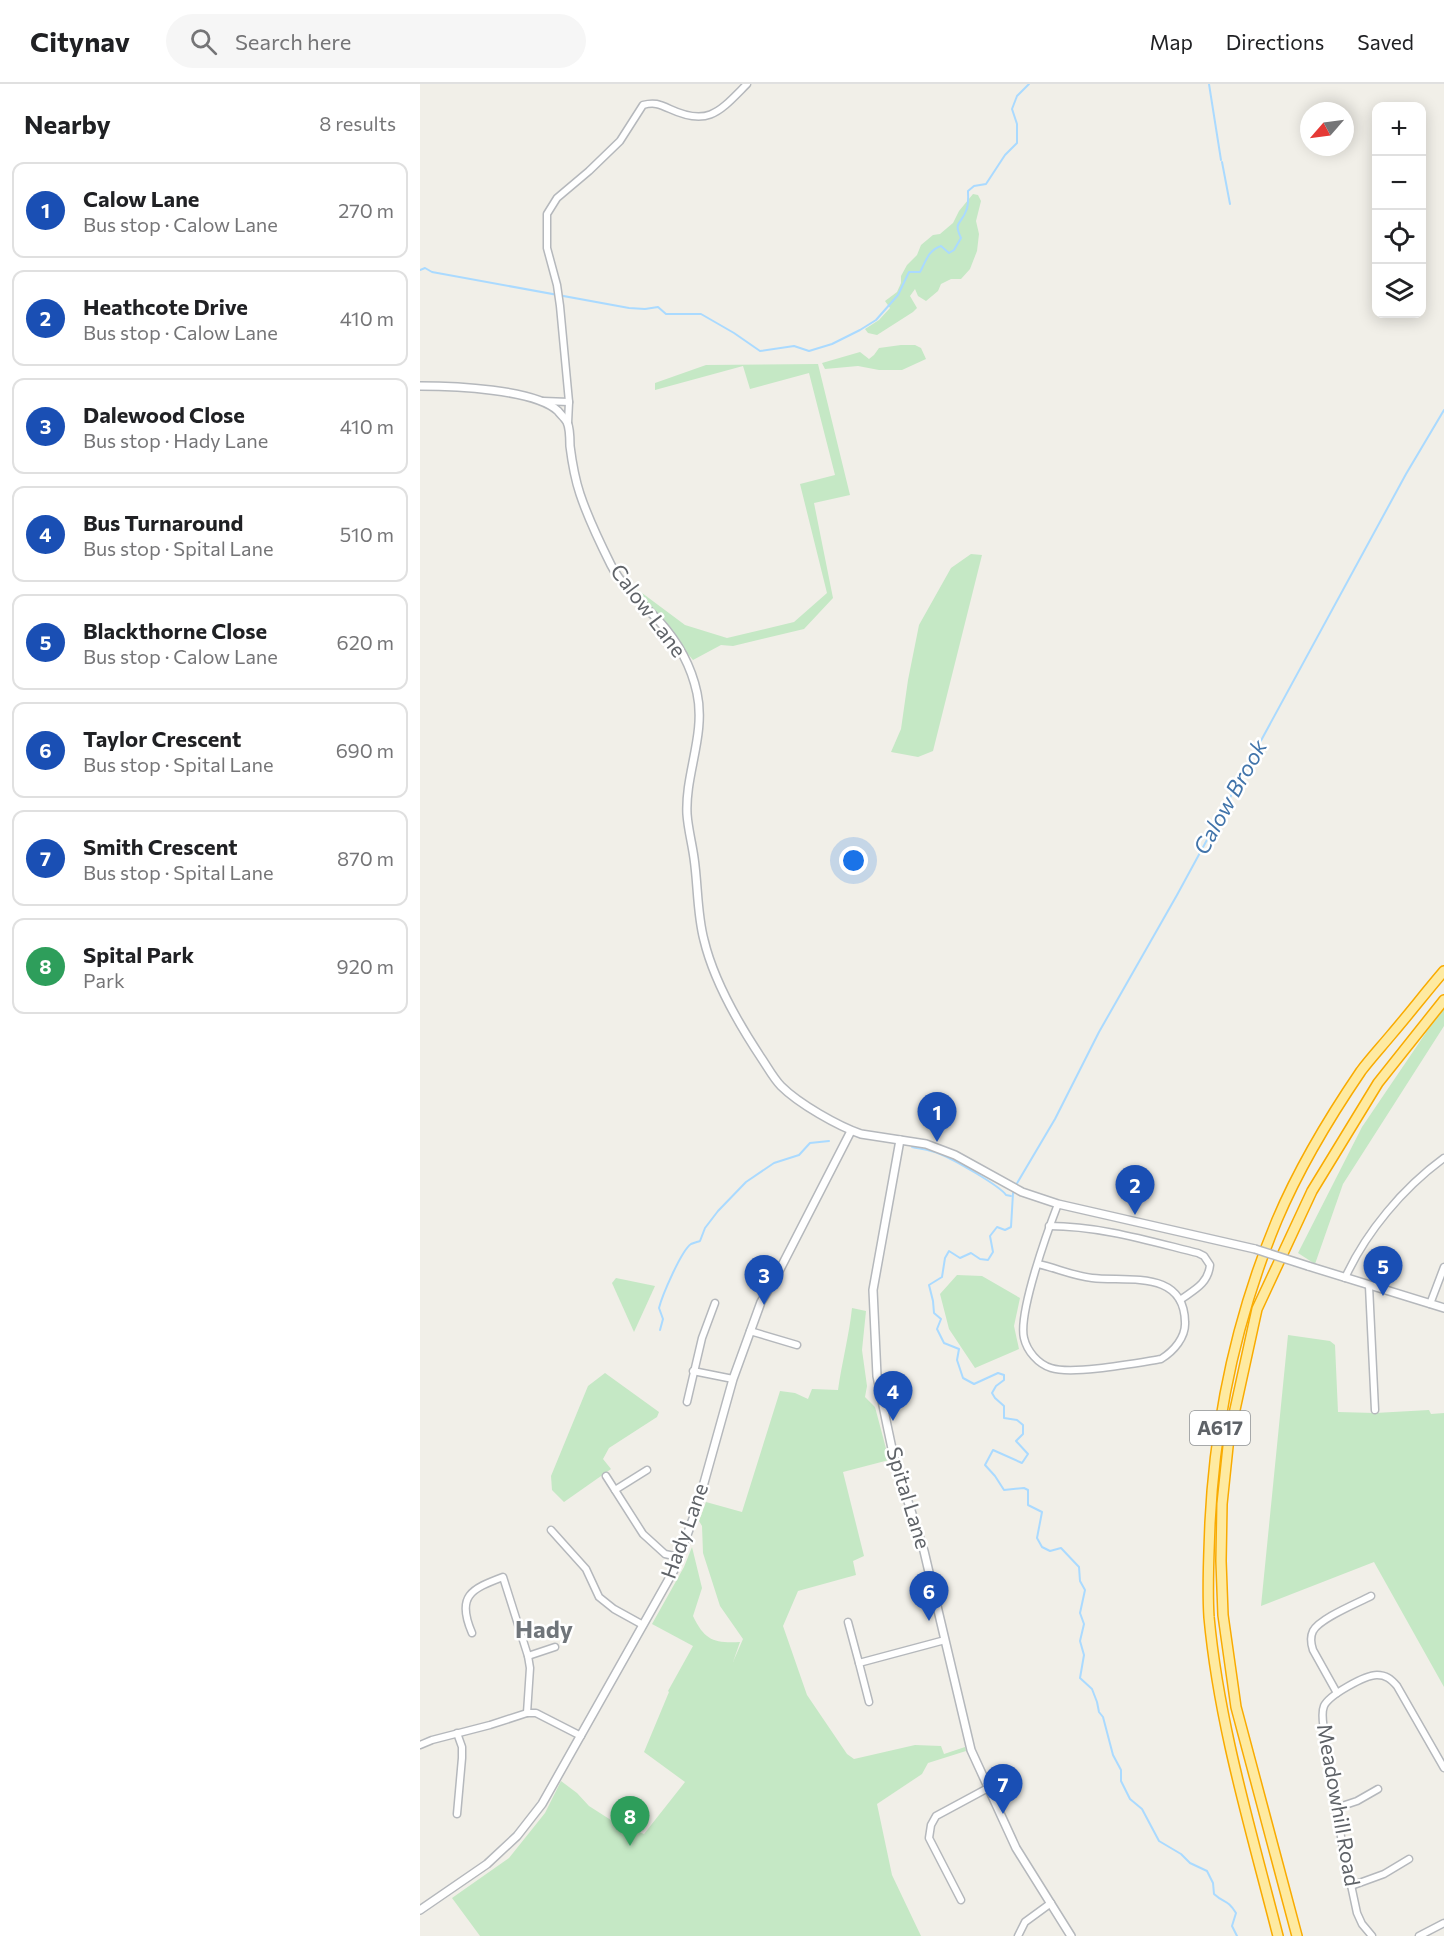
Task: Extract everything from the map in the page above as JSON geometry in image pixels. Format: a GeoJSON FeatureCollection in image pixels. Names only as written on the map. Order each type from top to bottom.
{"type":"FeatureCollection","features":[{"type":"Feature","properties":{"kind":"highway","name":"A617"},"geometry":{"type":"LineString","coordinates":[[1278,1936],[1232,1754],[1220,1697],[1209,1614],[1213,1479],[1221,1418],[1230,1372],[1249,1300],[1277,1221],[1293,1188],[1318,1140],[1363,1069],[1444,971]]}},
{"type":"Feature","properties":{"kind":"highway","name":"A617"},"geometry":{"type":"LineString","coordinates":[[1297,1936],[1236,1707],[1223,1615],[1222,1504],[1229,1437],[1257,1309],[1312,1191],[1378,1083],[1444,1000]]}},
{"type":"Feature","properties":{"kind":"street"},"geometry":{"type":"LineString","coordinates":[[568,423],[569,402],[560,306],[547,248],[547,214],[557,198],[620,141],[643,105],[654,102],[683,115],[709,117],[747,84]]}},
{"type":"Feature","properties":{"kind":"street"},"geometry":{"type":"LineString","coordinates":[[420,386],[455,386],[543,401],[569,402]]}},
{"type":"Feature","properties":{"kind":"street"},"geometry":{"type":"LineString","coordinates":[[543,401],[556,409],[568,423]]}},
{"type":"Feature","properties":{"kind":"street","name":"Calow Lane"},"geometry":{"type":"LineString","coordinates":[[568,423],[572,459],[580,495],[612,567],[621,582],[679,645],[690,668],[698,695],[699,714],[687,813],[694,854],[699,919],[711,962],[737,1019],[781,1086],[804,1103],[851,1131],[926,1144],[955,1155],[1022,1192],[1059,1204],[1256,1249],[1444,1308]]}},
{"type":"Feature","properties":{"kind":"street","name":"Hady Lane"},"geometry":{"type":"LineString","coordinates":[[420,1910],[487,1864],[517,1836],[542,1804],[643,1625],[679,1557],[697,1508],[733,1379],[761,1302],[851,1131]]}},
{"type":"Feature","properties":{"kind":"street","name":"Spital Lane"},"geometry":{"type":"LineString","coordinates":[[900,1140],[873,1290],[878,1376],[894,1458],[924,1551],[970,1746],[1016,1848],[1071,1936]]}},
{"type":"Feature","properties":{"kind":"street"},"geometry":{"type":"LineString","coordinates":[[1345,1278],[1362,1245],[1378,1223],[1418,1180],[1444,1158]]}},
{"type":"Feature","properties":{"kind":"street"},"geometry":{"type":"LineString","coordinates":[[1038,1263],[1090,1278],[1161,1282],[1180,1299],[1185,1313],[1186,1329],[1177,1345],[1161,1359],[1088,1369],[1054,1369],[1040,1362],[1030,1352],[1024,1339],[1023,1323],[1038,1263],[1049,1226],[1059,1204]]}},
{"type":"Feature","properties":{"kind":"street"},"geometry":{"type":"LineString","coordinates":[[1049,1226],[1077,1226],[1150,1241],[1204,1256],[1210,1265],[1207,1279],[1202,1285],[1180,1299]]}},
{"type":"Feature","properties":{"kind":"street"},"geometry":{"type":"LineString","coordinates":[[1430,1304],[1444,1267]]}},
{"type":"Feature","properties":{"kind":"street"},"geometry":{"type":"LineString","coordinates":[[1369,1286],[1375,1410]]}},
{"type":"Feature","properties":{"kind":"street"},"geometry":{"type":"LineString","coordinates":[[687,1402],[702,1338],[715,1303]]}},
{"type":"Feature","properties":{"kind":"street"},"geometry":{"type":"LineString","coordinates":[[750,1331],[797,1345]]}},
{"type":"Feature","properties":{"kind":"street"},"geometry":{"type":"LineString","coordinates":[[693,1371],[733,1379]]}},
{"type":"Feature","properties":{"kind":"street"},"geometry":{"type":"LineString","coordinates":[[615,1490],[647,1470]]}},
{"type":"Feature","properties":{"kind":"street"},"geometry":{"type":"LineString","coordinates":[[606,1476],[643,1534],[665,1554],[679,1557]]}},
{"type":"Feature","properties":{"kind":"street"},"geometry":{"type":"LineString","coordinates":[[551,1530],[586,1569],[599,1597],[614,1609],[643,1625]]}},
{"type":"Feature","properties":{"kind":"street"},"geometry":{"type":"LineString","coordinates":[[472,1633],[466,1620],[468,1597],[473,1590],[503,1577],[528,1656],[530,1677],[527,1713]]}},
{"type":"Feature","properties":{"kind":"street"},"geometry":{"type":"LineString","coordinates":[[1337,1693],[1313,1650],[1314,1630],[1371,1596]]}},
{"type":"Feature","properties":{"kind":"street"},"geometry":{"type":"LineString","coordinates":[[1360,1602],[1364,1609]]}},
{"type":"Feature","properties":{"kind":"street"},"geometry":{"type":"LineString","coordinates":[[848,1622],[869,1702]]}},
{"type":"Feature","properties":{"kind":"street"},"geometry":{"type":"LineString","coordinates":[[859,1663],[945,1640]]}},
{"type":"Feature","properties":{"kind":"street"},"geometry":{"type":"LineString","coordinates":[[528,1656],[555,1647]]}},
{"type":"Feature","properties":{"kind":"street","name":"Meadowhill Road"},"geometry":{"type":"LineString","coordinates":[[1372,1936],[1362,1924],[1357,1913],[1351,1886],[1326,1746],[1322,1712],[1324,1705],[1337,1693],[1368,1677],[1376,1675],[1392,1679],[1444,1768]]}},
{"type":"Feature","properties":{"kind":"street"},"geometry":{"type":"LineString","coordinates":[[420,1746],[432,1740],[527,1713],[536,1713],[581,1736]]}},
{"type":"Feature","properties":{"kind":"street"},"geometry":{"type":"LineString","coordinates":[[457,1733],[462,1747],[457,1814]]}},
{"type":"Feature","properties":{"kind":"street"},"geometry":{"type":"LineString","coordinates":[[1365,1786],[1370,1794]]}},
{"type":"Feature","properties":{"kind":"street"},"geometry":{"type":"LineString","coordinates":[[961,1900],[929,1838],[931,1825],[936,1816],[988,1788]]}},
{"type":"Feature","properties":{"kind":"street"},"geometry":{"type":"LineString","coordinates":[[1336,1808],[1347,1806],[1378,1789]]}},
{"type":"Feature","properties":{"kind":"street"},"geometry":{"type":"LineString","coordinates":[[1351,1886],[1384,1874],[1407,1861],[1400,1855]]}},
{"type":"Feature","properties":{"kind":"street"},"geometry":{"type":"LineString","coordinates":[[1018,1936],[1025,1922],[1051,1904]]}},
{"type":"Feature","properties":{"kind":"street"},"geometry":{"type":"LineString","coordinates":[[1419,1936],[1444,1923]]}},
{"type":"Feature","properties":{"kind":"green space"},"geometry":{"type":"Polygon","coordinates":[[[973,194],[978,195],[981,201],[976,221],[979,234],[977,251],[970,269],[961,279],[951,279],[941,284],[938,291],[926,301],[918,296],[915,289],[910,296],[917,308],[913,312],[877,335],[868,333],[865,329],[879,320],[890,308],[885,301],[897,292],[901,276],[907,265],[917,255],[921,245],[953,223],[959,211],[973,194]]]}},
{"type":"Feature","properties":{"kind":"green space"},"geometry":{"type":"Polygon","coordinates":[[[915,345],[921,348],[926,359],[902,370],[879,370],[858,366],[825,369],[822,363],[860,352],[869,359],[879,348],[915,345]]]}},
{"type":"Feature","properties":{"kind":"green space"},"geometry":{"type":"Polygon","coordinates":[[[818,364],[850,495],[814,503],[833,598],[804,629],[733,646],[721,645],[693,660],[639,597],[634,587],[685,625],[727,638],[794,622],[827,593],[800,484],[835,475],[809,373],[750,389],[743,366],[655,390],[655,383],[706,365],[818,364]]]}},
{"type":"Feature","properties":{"kind":"green space"},"geometry":{"type":"Polygon","coordinates":[[[971,554],[982,555],[933,751],[918,757],[891,752],[901,729],[919,625],[951,568],[971,554]]]}},
{"type":"Feature","properties":{"kind":"green space"},"geometry":{"type":"Polygon","coordinates":[[[1444,1006],[1444,1026],[1343,1184],[1315,1264],[1298,1253],[1362,1127],[1444,1006]]]}},
{"type":"Feature","properties":{"kind":"green space"},"geometry":{"type":"Polygon","coordinates":[[[957,1275],[982,1276],[1020,1298],[1014,1326],[1019,1349],[975,1368],[949,1329],[940,1294],[957,1275]]]}},
{"type":"Feature","properties":{"kind":"green space"},"geometry":{"type":"Polygon","coordinates":[[[616,1278],[655,1286],[634,1332],[612,1283],[616,1278]]]}},
{"type":"Feature","properties":{"kind":"green space"},"geometry":{"type":"Polygon","coordinates":[[[852,1308],[866,1311],[862,1350],[867,1386],[865,1397],[875,1407],[889,1460],[843,1472],[864,1556],[853,1561],[856,1575],[798,1591],[783,1626],[807,1695],[847,1754],[854,1759],[915,1745],[941,1746],[944,1754],[965,1747],[966,1751],[928,1763],[922,1774],[877,1804],[892,1875],[921,1936],[480,1936],[452,1898],[509,1858],[545,1813],[561,1781],[589,1806],[614,1822],[644,1834],[685,1782],[644,1752],[668,1691],[693,1646],[652,1624],[684,1567],[692,1547],[702,1588],[693,1616],[702,1631],[711,1639],[740,1642],[733,1662],[743,1639],[720,1606],[703,1553],[702,1526],[699,1521],[706,1502],[742,1512],[780,1391],[795,1393],[808,1399],[812,1389],[838,1390],[852,1308]]]}},
{"type":"Feature","properties":{"kind":"green space"},"geometry":{"type":"Polygon","coordinates":[[[1288,1335],[1330,1341],[1335,1345],[1338,1412],[1375,1413],[1429,1410],[1431,1414],[1444,1413],[1444,1687],[1374,1562],[1261,1606],[1288,1335]]]}},
{"type":"Feature","properties":{"kind":"green space"},"geometry":{"type":"Polygon","coordinates":[[[605,1373],[659,1412],[657,1417],[609,1448],[603,1459],[611,1469],[564,1502],[552,1490],[551,1476],[588,1386],[605,1373]]]}},
{"type":"Feature","properties":{"kind":"waterway"},"geometry":{"type":"LineString","coordinates":[[420,270],[425,268],[432,272],[629,308],[658,307],[666,314],[701,314],[760,351],[794,346],[809,351],[832,344],[876,320],[898,295],[909,272],[920,272],[936,248],[941,246],[949,253],[954,250],[961,238],[958,226],[967,209],[968,191],[974,186],[986,184],[1005,155],[1017,143],[1017,124],[1012,109],[1017,96],[1029,84]]}},
{"type":"Feature","properties":{"kind":"waterway"},"geometry":{"type":"LineString","coordinates":[[1209,84],[1221,160]]}},
{"type":"Feature","properties":{"kind":"waterway"},"geometry":{"type":"LineString","coordinates":[[1222,162],[1230,204]]}},
{"type":"Feature","properties":{"kind":"waterway","name":"Calow Brook"},"geometry":{"type":"LineString","coordinates":[[1016,1185],[1055,1119],[1099,1032],[1177,895],[1406,474],[1444,410]]}},
{"type":"Feature","properties":{"kind":"waterway"},"geometry":{"type":"LineString","coordinates":[[660,1330],[663,1319],[659,1308],[672,1274],[687,1248],[700,1241],[705,1228],[718,1211],[746,1182],[774,1163],[799,1155],[810,1143],[829,1141]]}},
{"type":"Feature","properties":{"kind":"waterway"},"geometry":{"type":"LineString","coordinates":[[912,1147],[946,1157],[1011,1196]]}},
{"type":"Feature","properties":{"kind":"waterway"},"geometry":{"type":"LineString","coordinates":[[1013,1193],[1011,1227],[1005,1230],[997,1227],[990,1236],[993,1252],[988,1260],[980,1259],[971,1253],[960,1258],[949,1251],[945,1258],[942,1277],[929,1285],[934,1313],[941,1319],[937,1329],[944,1343],[959,1349],[957,1360],[963,1378],[974,1384],[998,1373],[1004,1375],[1004,1380],[996,1386],[992,1393],[1004,1406],[1004,1418],[1017,1420],[1023,1425],[1023,1434],[1016,1441],[1028,1454],[1022,1463],[993,1450],[985,1465],[1004,1490],[1024,1488],[1028,1490],[1028,1505],[1042,1512],[1037,1538],[1042,1547],[1050,1551],[1061,1548],[1079,1567],[1080,1581],[1085,1590],[1080,1613],[1084,1624],[1080,1641],[1084,1655],[1080,1678],[1092,1689],[1099,1712],[1103,1717],[1113,1755],[1121,1770],[1121,1781],[1130,1799],[1142,1809],[1159,1841],[1181,1854],[1190,1863],[1207,1871],[1213,1883],[1214,1894],[1228,1903],[1236,1913],[1232,1926],[1237,1936]]}},
{"type":"Feature","properties":{"kind":"place","name":"Calow Lane"},"geometry":{"type":"Point","coordinates":[937,1142]}},
{"type":"Feature","properties":{"kind":"place","name":"Heathcote Drive"},"geometry":{"type":"Point","coordinates":[1135,1215]}},
{"type":"Feature","properties":{"kind":"place","name":"Blackthorne Close"},"geometry":{"type":"Point","coordinates":[1383,1296]}},
{"type":"Feature","properties":{"kind":"place","name":"Dalewood Close"},"geometry":{"type":"Point","coordinates":[764,1305]}},
{"type":"Feature","properties":{"kind":"place","name":"Bus Turnaround"},"geometry":{"type":"Point","coordinates":[893,1421]}},
{"type":"Feature","properties":{"kind":"place","name":"Taylor Crescent"},"geometry":{"type":"Point","coordinates":[929,1621]}},
{"type":"Feature","properties":{"kind":"place","name":"Smith Crescent"},"geometry":{"type":"Point","coordinates":[1003,1814]}},
{"type":"Feature","properties":{"kind":"place","name":"Spital Park"},"geometry":{"type":"Point","coordinates":[630,1846]}},
{"type":"Feature","properties":{"kind":"district","name":"Hady"},"geometry":{"type":"Point","coordinates":[544,1630]}}]}
